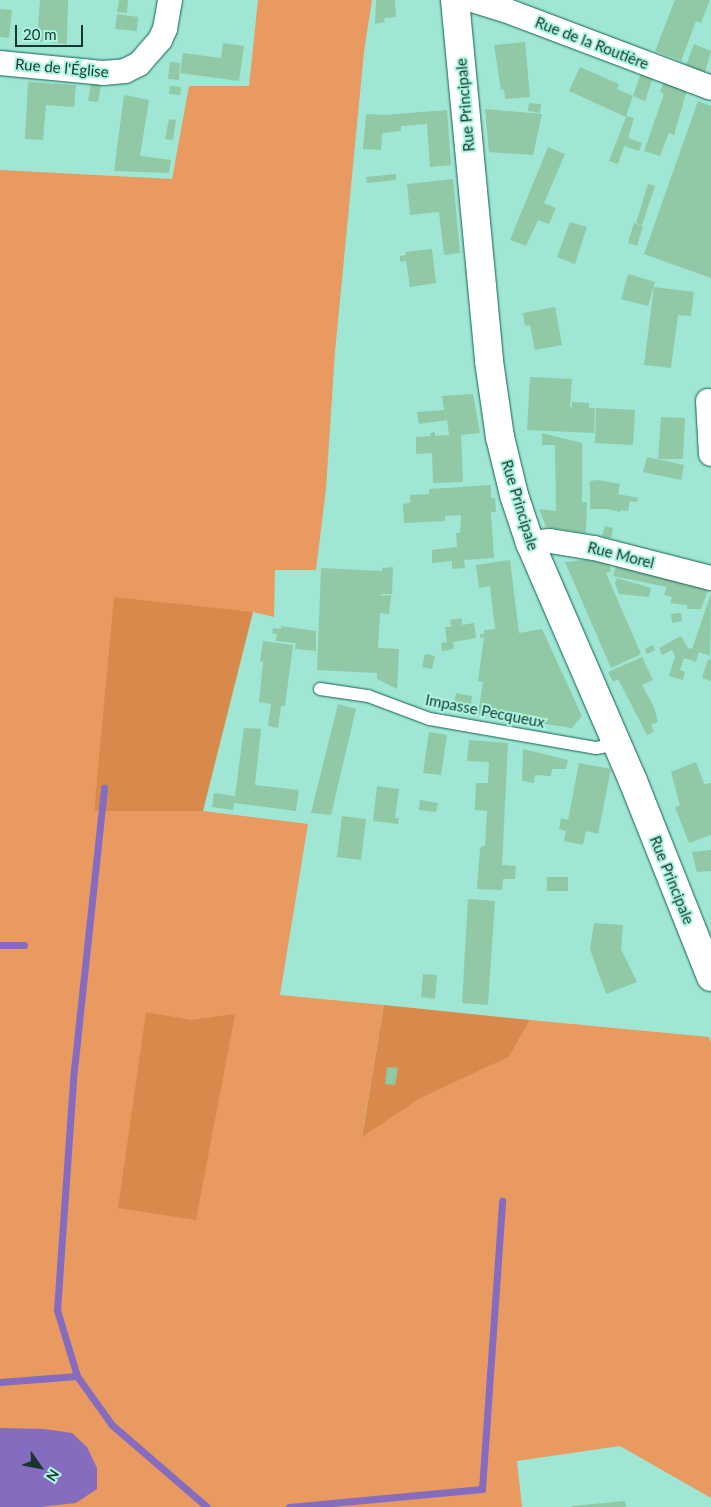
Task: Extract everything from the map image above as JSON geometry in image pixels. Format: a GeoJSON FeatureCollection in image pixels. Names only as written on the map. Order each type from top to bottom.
{"type":"FeatureCollection","features":[{"type":"Feature","properties":{"kind":"street","name":"Rue de l'Église"},"geometry":{"type":"LineString","coordinates":[[0,63],[104,72],[125,71],[140,64],[157,45],[165,29],[170,0]]}},
{"type":"Feature","properties":{"kind":"street","name":"Rue Principale"},"geometry":{"type":"LineString","coordinates":[[455,0],[492,383],[500,437],[514,495],[530,543],[617,744],[711,978]]}},
{"type":"Feature","properties":{"kind":"street","name":"Rue de la Routière"},"geometry":{"type":"LineString","coordinates":[[472,0],[505,10],[711,88]]}},
{"type":"Feature","properties":{"kind":"street"},"geometry":{"type":"LineString","coordinates":[[708,401],[711,454]]}},
{"type":"Feature","properties":{"kind":"street","name":"Rue Morel"},"geometry":{"type":"LineString","coordinates":[[530,543],[550,541],[594,548],[711,578]]}},
{"type":"Feature","properties":{"kind":"lane","name":"Impasse Pecqueux"},"geometry":{"type":"LineString","coordinates":[[320,689],[368,696],[430,719],[596,748],[617,744]]}},
{"type":"Feature","properties":{"kind":"shaded area"},"geometry":{"type":"Polygon","coordinates":[[[258,0],[372,0],[364,52],[335,352],[326,489],[316,570],[275,570],[274,617],[253,612],[98,773],[94,810],[203,811],[308,824],[280,995],[384,1005],[362,1136],[419,1099],[509,1057],[530,1020],[709,1037],[711,1042],[711,1498],[620,1446],[517,1461],[522,1507],[0,1507],[0,170],[172,179],[189,86],[249,86],[258,0]]]}},
{"type":"Feature","properties":{"kind":"shaded area"},"geometry":{"type":"Polygon","coordinates":[[[114,597],[253,612],[203,811],[94,811],[114,597]]]}},
{"type":"Feature","properties":{"kind":"shaded area"},"geometry":{"type":"Polygon","coordinates":[[[384,1005],[530,1020],[509,1057],[419,1099],[362,1137],[384,1005]]]}},
{"type":"Feature","properties":{"kind":"shaded area"},"geometry":{"type":"Polygon","coordinates":[[[146,1012],[192,1020],[235,1014],[196,1220],[118,1208],[146,1012]]]}},
{"type":"Feature","properties":{"kind":"shaded area"},"geometry":{"type":"Polygon","coordinates":[[[0,1428],[44,1429],[72,1433],[87,1447],[97,1468],[97,1489],[76,1503],[41,1507],[0,1507],[0,1428]]]}},
{"type":"Feature","properties":{"kind":"building"},"geometry":{"type":"Polygon","coordinates":[[[40,0],[68,0],[67,44],[37,41],[40,0]]]}},
{"type":"Feature","properties":{"kind":"building"},"geometry":{"type":"Polygon","coordinates":[[[119,0],[128,0],[127,13],[117,12],[119,0]]]}},
{"type":"Feature","properties":{"kind":"building"},"geometry":{"type":"Polygon","coordinates":[[[376,0],[395,0],[396,17],[384,18],[385,22],[375,24],[376,0]]]}},
{"type":"Feature","properties":{"kind":"building"},"geometry":{"type":"Polygon","coordinates":[[[675,0],[710,0],[701,23],[696,21],[681,61],[655,51],[675,0]]]}},
{"type":"Feature","properties":{"kind":"building"},"geometry":{"type":"Polygon","coordinates":[[[0,9],[12,10],[9,38],[0,37],[0,9]]]}},
{"type":"Feature","properties":{"kind":"building"},"geometry":{"type":"Polygon","coordinates":[[[117,14],[138,17],[137,31],[115,29],[117,14]]]}},
{"type":"Feature","properties":{"kind":"building"},"geometry":{"type":"Polygon","coordinates":[[[525,42],[530,97],[505,99],[504,89],[501,90],[494,45],[525,42]]]}},
{"type":"Feature","properties":{"kind":"building"},"geometry":{"type":"Polygon","coordinates":[[[223,43],[244,46],[239,81],[180,73],[183,53],[221,58],[223,43]]]}},
{"type":"Feature","properties":{"kind":"building"},"geometry":{"type":"Polygon","coordinates":[[[694,44],[711,51],[705,73],[686,65],[694,44]]]}},
{"type":"Feature","properties":{"kind":"building"},"geometry":{"type":"Polygon","coordinates":[[[170,62],[180,63],[179,80],[168,79],[170,62]]]}},
{"type":"Feature","properties":{"kind":"building"},"geometry":{"type":"Polygon","coordinates":[[[580,67],[619,84],[617,89],[633,96],[626,116],[634,118],[628,138],[642,143],[639,151],[624,146],[618,164],[609,161],[626,117],[569,91],[580,67]]]}},
{"type":"Feature","properties":{"kind":"building"},"geometry":{"type":"Polygon","coordinates":[[[641,73],[653,77],[645,101],[633,96],[641,73]]]}},
{"type":"Feature","properties":{"kind":"building"},"geometry":{"type":"Polygon","coordinates":[[[664,81],[687,90],[674,135],[669,133],[660,156],[644,151],[664,94],[660,92],[664,81]]]}},
{"type":"Feature","properties":{"kind":"building"},"geometry":{"type":"Polygon","coordinates":[[[28,82],[76,85],[74,107],[46,105],[43,140],[25,139],[28,82]]]}},
{"type":"Feature","properties":{"kind":"building"},"geometry":{"type":"Polygon","coordinates":[[[91,84],[101,85],[98,102],[88,101],[91,84]]]}},
{"type":"Feature","properties":{"kind":"building"},"geometry":{"type":"Polygon","coordinates":[[[170,86],[181,87],[180,95],[169,94],[170,86]]]}},
{"type":"Feature","properties":{"kind":"building"},"geometry":{"type":"Polygon","coordinates":[[[124,95],[149,100],[140,156],[171,160],[169,173],[114,171],[124,95]]]}},
{"type":"Feature","properties":{"kind":"building"},"geometry":{"type":"Polygon","coordinates":[[[698,101],[711,106],[711,278],[644,254],[698,101]]]}},
{"type":"Feature","properties":{"kind":"building"},"geometry":{"type":"Polygon","coordinates":[[[529,103],[541,104],[540,113],[528,111],[529,103]]]}},
{"type":"Feature","properties":{"kind":"building"},"geometry":{"type":"Polygon","coordinates":[[[485,109],[542,114],[533,155],[489,152],[485,109]]]}},
{"type":"Feature","properties":{"kind":"building"},"geometry":{"type":"Polygon","coordinates":[[[447,110],[451,165],[430,167],[427,124],[401,126],[401,131],[382,133],[381,150],[363,149],[366,114],[384,115],[447,110]]]}},
{"type":"Feature","properties":{"kind":"building"},"geometry":{"type":"Polygon","coordinates":[[[169,119],[176,120],[173,140],[165,139],[169,119]]]}},
{"type":"Feature","properties":{"kind":"building"},"geometry":{"type":"Polygon","coordinates":[[[548,147],[565,154],[544,203],[556,208],[549,224],[538,220],[526,246],[510,240],[548,147]]]}},
{"type":"Feature","properties":{"kind":"building"},"geometry":{"type":"Polygon","coordinates":[[[396,174],[396,180],[367,183],[366,177],[396,174]]]}},
{"type":"Feature","properties":{"kind":"building"},"geometry":{"type":"Polygon","coordinates":[[[453,179],[460,253],[444,255],[439,212],[410,215],[407,184],[453,179]]]}},
{"type":"Feature","properties":{"kind":"building"},"geometry":{"type":"Polygon","coordinates":[[[648,184],[655,186],[642,225],[636,223],[648,184]]]}},
{"type":"Feature","properties":{"kind":"building"},"geometry":{"type":"Polygon","coordinates":[[[570,222],[587,227],[575,264],[557,257],[570,222]]]}},
{"type":"Feature","properties":{"kind":"building"},"geometry":{"type":"Polygon","coordinates":[[[634,223],[643,226],[637,246],[628,243],[634,223]]]}},
{"type":"Feature","properties":{"kind":"building"},"geometry":{"type":"Polygon","coordinates":[[[432,249],[436,283],[410,287],[406,261],[400,262],[400,256],[406,255],[405,252],[432,249]]]}},
{"type":"Feature","properties":{"kind":"building"},"geometry":{"type":"Polygon","coordinates":[[[628,274],[655,282],[648,306],[621,299],[628,274]]]}},
{"type":"Feature","properties":{"kind":"building"},"geometry":{"type":"Polygon","coordinates":[[[654,287],[694,292],[691,316],[678,315],[671,368],[644,365],[654,287]]]}},
{"type":"Feature","properties":{"kind":"building"},"geometry":{"type":"Polygon","coordinates":[[[555,307],[562,345],[535,350],[530,325],[525,326],[523,313],[555,307]]]}},
{"type":"Feature","properties":{"kind":"building"},"geometry":{"type":"Polygon","coordinates":[[[530,377],[572,379],[570,407],[572,407],[572,402],[589,403],[589,408],[595,408],[594,433],[527,430],[530,377]]]}},
{"type":"Feature","properties":{"kind":"building"},"geometry":{"type":"Polygon","coordinates":[[[473,394],[480,433],[461,435],[463,482],[433,483],[432,453],[416,454],[416,437],[431,436],[430,433],[435,432],[435,436],[449,435],[447,420],[419,424],[417,412],[444,410],[442,396],[473,394]]]}},
{"type":"Feature","properties":{"kind":"building"},"geometry":{"type":"Polygon","coordinates":[[[596,408],[635,410],[633,445],[595,443],[596,408]]]}},
{"type":"Feature","properties":{"kind":"building"},"geometry":{"type":"Polygon","coordinates":[[[661,417],[685,418],[683,459],[658,459],[661,417]]]}},
{"type":"Feature","properties":{"kind":"building"},"geometry":{"type":"Polygon","coordinates":[[[542,433],[582,443],[582,502],[587,502],[586,533],[546,527],[539,509],[556,511],[555,445],[542,445],[542,433]]]}},
{"type":"Feature","properties":{"kind":"building"},"geometry":{"type":"Polygon","coordinates":[[[647,457],[684,465],[681,480],[643,472],[647,457]]]}},
{"type":"Feature","properties":{"kind":"building"},"geometry":{"type":"Polygon","coordinates":[[[598,480],[620,484],[618,494],[638,498],[637,502],[630,501],[628,511],[590,509],[590,481],[598,480]]]}},
{"type":"Feature","properties":{"kind":"building"},"geometry":{"type":"Polygon","coordinates":[[[491,485],[491,498],[495,498],[496,512],[491,512],[494,558],[464,560],[465,568],[452,569],[452,561],[432,563],[432,550],[457,547],[456,533],[460,533],[461,515],[445,516],[445,521],[404,523],[403,504],[410,503],[410,495],[429,494],[429,489],[491,485]]]}},
{"type":"Feature","properties":{"kind":"building"},"geometry":{"type":"Polygon","coordinates":[[[605,526],[613,528],[611,538],[602,536],[605,526]]]}},
{"type":"Feature","properties":{"kind":"building"},"geometry":{"type":"Polygon","coordinates":[[[510,560],[519,633],[542,629],[582,716],[572,728],[478,714],[483,682],[478,681],[484,637],[480,638],[480,634],[484,634],[484,630],[495,629],[490,586],[479,588],[476,565],[510,560]]]}},
{"type":"Feature","properties":{"kind":"building"},"geometry":{"type":"Polygon","coordinates":[[[586,560],[609,564],[611,571],[606,573],[641,654],[611,668],[565,562],[586,560]]]}},
{"type":"Feature","properties":{"kind":"building"},"geometry":{"type":"Polygon","coordinates":[[[616,566],[708,590],[701,609],[687,609],[687,605],[670,603],[672,597],[664,595],[667,587],[613,576],[616,566]]]}},
{"type":"Feature","properties":{"kind":"building"},"geometry":{"type":"Polygon","coordinates":[[[393,567],[392,594],[381,594],[381,596],[391,595],[389,614],[380,613],[378,648],[399,649],[397,689],[377,679],[377,673],[317,670],[321,568],[382,571],[382,568],[393,567]]]}},
{"type":"Feature","properties":{"kind":"building"},"geometry":{"type":"Polygon","coordinates":[[[617,578],[651,588],[649,597],[619,594],[615,583],[617,578]]]}},
{"type":"Feature","properties":{"kind":"building"},"geometry":{"type":"Polygon","coordinates":[[[711,594],[710,656],[699,652],[696,662],[684,658],[680,670],[685,672],[683,680],[669,676],[675,656],[672,650],[662,655],[659,648],[681,636],[688,648],[692,649],[711,594]]]}},
{"type":"Feature","properties":{"kind":"building"},"geometry":{"type":"Polygon","coordinates":[[[681,613],[682,621],[672,623],[671,614],[681,613]]]}},
{"type":"Feature","properties":{"kind":"building"},"geometry":{"type":"Polygon","coordinates":[[[462,618],[462,625],[474,623],[476,638],[453,642],[454,649],[442,651],[441,643],[447,642],[445,627],[451,627],[450,620],[462,618]]]}},
{"type":"Feature","properties":{"kind":"building"},"geometry":{"type":"Polygon","coordinates":[[[281,626],[316,631],[316,651],[295,649],[296,643],[276,641],[277,634],[272,633],[273,628],[281,629],[281,626]]]}},
{"type":"Feature","properties":{"kind":"building"},"geometry":{"type":"Polygon","coordinates":[[[263,641],[293,645],[285,706],[281,706],[278,728],[268,726],[271,704],[259,702],[263,662],[260,661],[263,641]]]}},
{"type":"Feature","properties":{"kind":"building"},"geometry":{"type":"Polygon","coordinates":[[[653,645],[655,650],[647,654],[645,649],[653,645]]]}},
{"type":"Feature","properties":{"kind":"building"},"geometry":{"type":"Polygon","coordinates":[[[425,654],[435,656],[432,669],[422,667],[425,654]]]}},
{"type":"Feature","properties":{"kind":"building"},"geometry":{"type":"Polygon","coordinates":[[[642,657],[653,680],[642,685],[654,707],[658,722],[651,725],[654,732],[647,735],[618,679],[613,682],[608,672],[642,657]]]}},
{"type":"Feature","properties":{"kind":"building"},"geometry":{"type":"Polygon","coordinates":[[[708,659],[711,660],[711,681],[702,678],[708,659]]]}},
{"type":"Feature","properties":{"kind":"building"},"geometry":{"type":"Polygon","coordinates":[[[456,693],[472,696],[470,713],[453,710],[456,693]]]}},
{"type":"Feature","properties":{"kind":"building"},"geometry":{"type":"Polygon","coordinates":[[[338,704],[356,709],[331,815],[311,813],[338,704]]]}},
{"type":"Feature","properties":{"kind":"building"},"geometry":{"type":"Polygon","coordinates":[[[244,728],[261,729],[255,785],[299,790],[296,811],[234,803],[233,810],[212,807],[214,793],[235,796],[244,728]]]}},
{"type":"Feature","properties":{"kind":"building"},"geometry":{"type":"Polygon","coordinates":[[[429,732],[447,735],[441,775],[423,773],[429,732]]]}},
{"type":"Feature","properties":{"kind":"building"},"geometry":{"type":"Polygon","coordinates":[[[469,740],[508,743],[502,865],[516,866],[515,879],[503,879],[502,890],[477,889],[480,850],[481,846],[485,846],[487,811],[475,810],[476,783],[488,783],[489,762],[467,761],[469,740]]]}},
{"type":"Feature","properties":{"kind":"building"},"geometry":{"type":"Polygon","coordinates":[[[523,749],[568,760],[566,769],[552,769],[551,776],[535,775],[534,783],[522,781],[523,749]]]}},
{"type":"Feature","properties":{"kind":"building"},"geometry":{"type":"Polygon","coordinates":[[[696,762],[704,784],[711,783],[711,835],[689,843],[675,807],[680,805],[671,772],[696,762]]]}},
{"type":"Feature","properties":{"kind":"building"},"geometry":{"type":"Polygon","coordinates":[[[579,763],[611,769],[598,834],[586,831],[583,845],[564,841],[566,831],[559,829],[561,818],[568,820],[579,763]]]}},
{"type":"Feature","properties":{"kind":"building"},"geometry":{"type":"Polygon","coordinates":[[[377,786],[399,789],[395,818],[399,818],[398,824],[373,821],[377,786]]]}},
{"type":"Feature","properties":{"kind":"building"},"geometry":{"type":"Polygon","coordinates":[[[420,800],[438,803],[436,812],[419,810],[420,800]]]}},
{"type":"Feature","properties":{"kind":"building"},"geometry":{"type":"Polygon","coordinates":[[[342,816],[366,819],[361,860],[337,857],[342,816]]]}},
{"type":"Feature","properties":{"kind":"building"},"geometry":{"type":"Polygon","coordinates":[[[711,850],[711,871],[697,872],[692,852],[711,850]]]}},
{"type":"Feature","properties":{"kind":"building"},"geometry":{"type":"Polygon","coordinates":[[[547,877],[568,877],[568,891],[547,891],[547,877]]]}},
{"type":"Feature","properties":{"kind":"building"},"geometry":{"type":"Polygon","coordinates":[[[468,899],[495,901],[488,1005],[462,1003],[468,899]]]}},
{"type":"Feature","properties":{"kind":"building"},"geometry":{"type":"Polygon","coordinates":[[[594,923],[623,925],[621,949],[637,982],[606,994],[590,949],[594,923]]]}},
{"type":"Feature","properties":{"kind":"building"},"geometry":{"type":"Polygon","coordinates":[[[423,974],[437,975],[435,999],[421,997],[423,974]]]}},
{"type":"Feature","properties":{"kind":"building"},"geometry":{"type":"Polygon","coordinates":[[[387,1067],[398,1068],[395,1085],[385,1084],[387,1067]]]}},
{"type":"Feature","properties":{"kind":"building"},"geometry":{"type":"Polygon","coordinates":[[[625,1501],[626,1507],[572,1507],[572,1506],[625,1501]]]}},
{"type":"Feature","properties":{"kind":"waterway"},"geometry":{"type":"LineString","coordinates":[[77,1376],[57,1310],[73,1079],[104,788]]}},
{"type":"Feature","properties":{"kind":"waterway"},"geometry":{"type":"LineString","coordinates":[[0,945],[24,945]]}},
{"type":"Feature","properties":{"kind":"waterway"},"geometry":{"type":"LineString","coordinates":[[289,1507],[482,1489],[502,1201]]}},
{"type":"Feature","properties":{"kind":"waterway"},"geometry":{"type":"LineString","coordinates":[[0,1382],[77,1376],[112,1425],[207,1507]]}}]}
